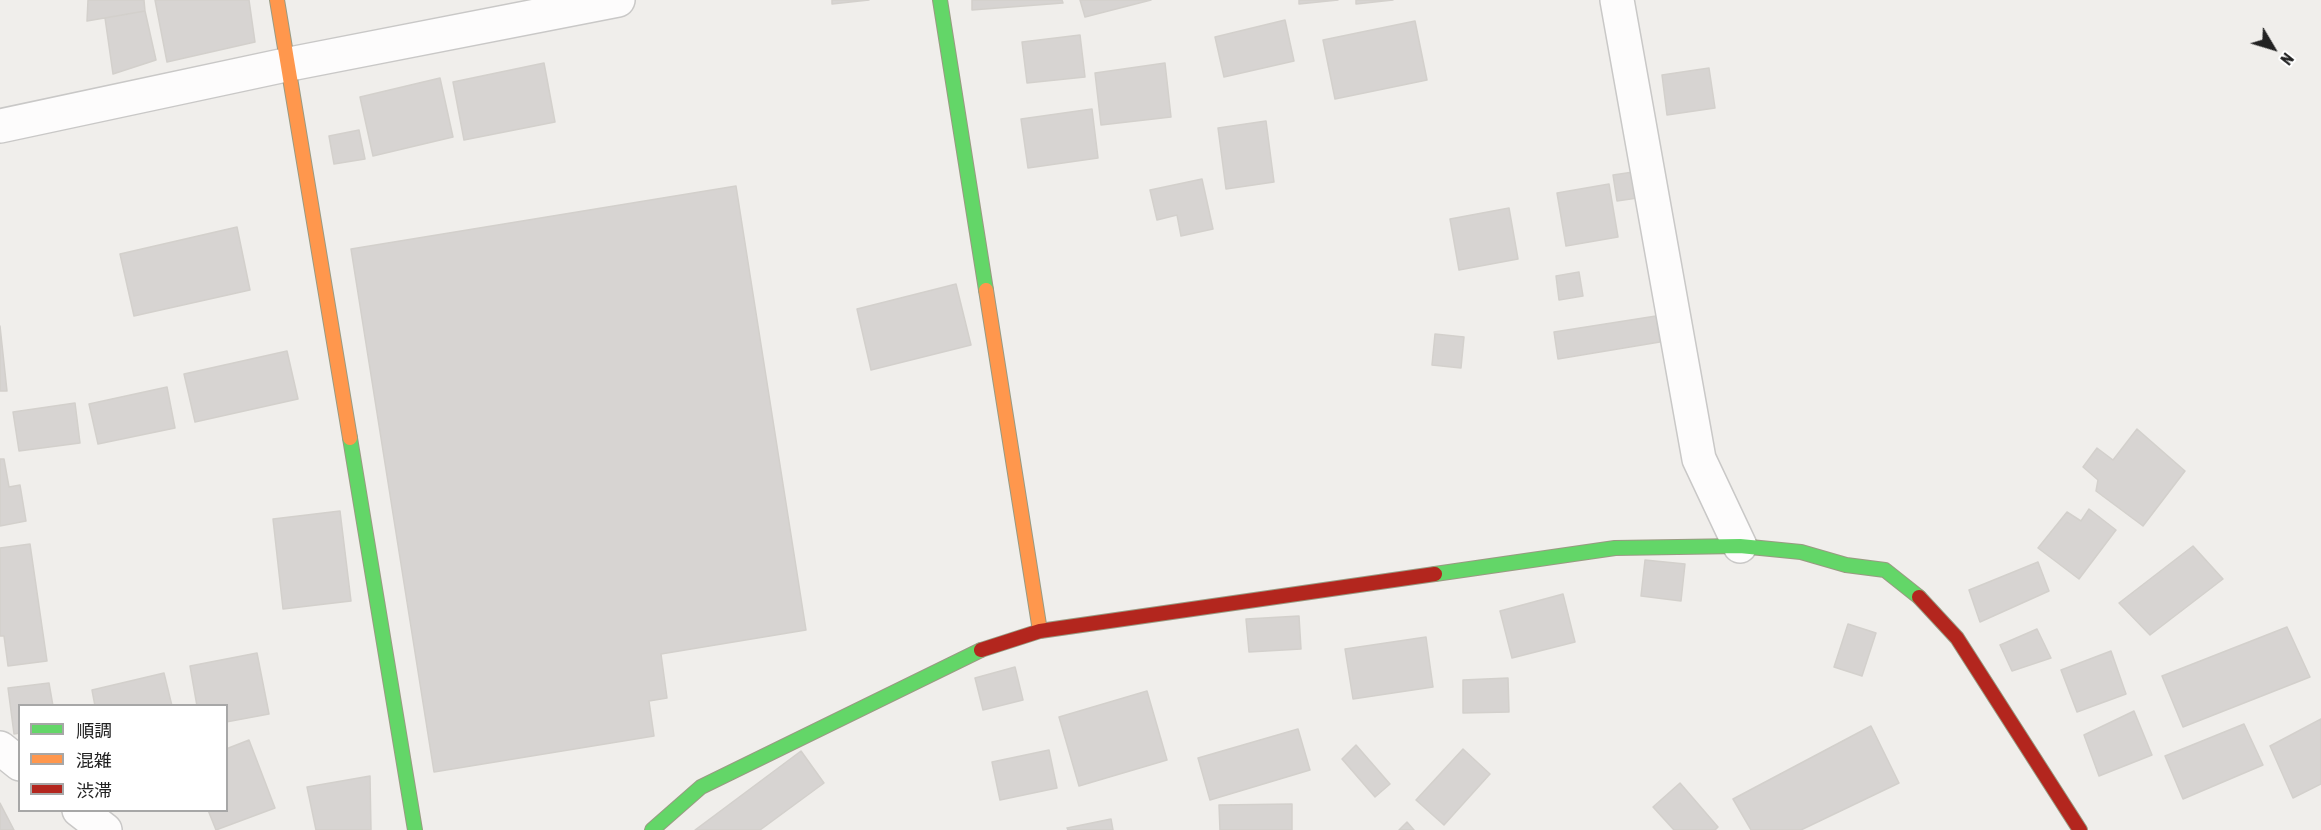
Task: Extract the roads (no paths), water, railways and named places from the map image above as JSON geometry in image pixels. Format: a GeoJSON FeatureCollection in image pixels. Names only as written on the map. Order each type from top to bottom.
{"type":"FeatureCollection","features":[{"type":"Feature","properties":{"kind":"street"},"geometry":{"type":"LineString","coordinates":[[277,0],[290,64],[415,830]]}},
{"type":"Feature","properties":{"kind":"street"},"geometry":{"type":"LineString","coordinates":[[0,126],[290,64],[618,0]]}},
{"type":"Feature","properties":{"kind":"street"},"geometry":{"type":"LineString","coordinates":[[940,0],[1040,631]]}},
{"type":"Feature","properties":{"kind":"street"},"geometry":{"type":"LineString","coordinates":[[1617,0],[1700,459],[1740,546]]}},
{"type":"Feature","properties":{"kind":"street"},"geometry":{"type":"LineString","coordinates":[[652,830],[700,787],[976,652],[1040,631],[1615,548],[1740,546],[1801,552],[1846,565],[1885,570],[1924,601],[1957,638],[2080,830]]}},
{"type":"Feature","properties":{"kind":"street"},"geometry":{"type":"LineString","coordinates":[[0,748],[18,762]]}},
{"type":"Feature","properties":{"kind":"street"},"geometry":{"type":"LineString","coordinates":[[82,812],[105,830]]}}]}
